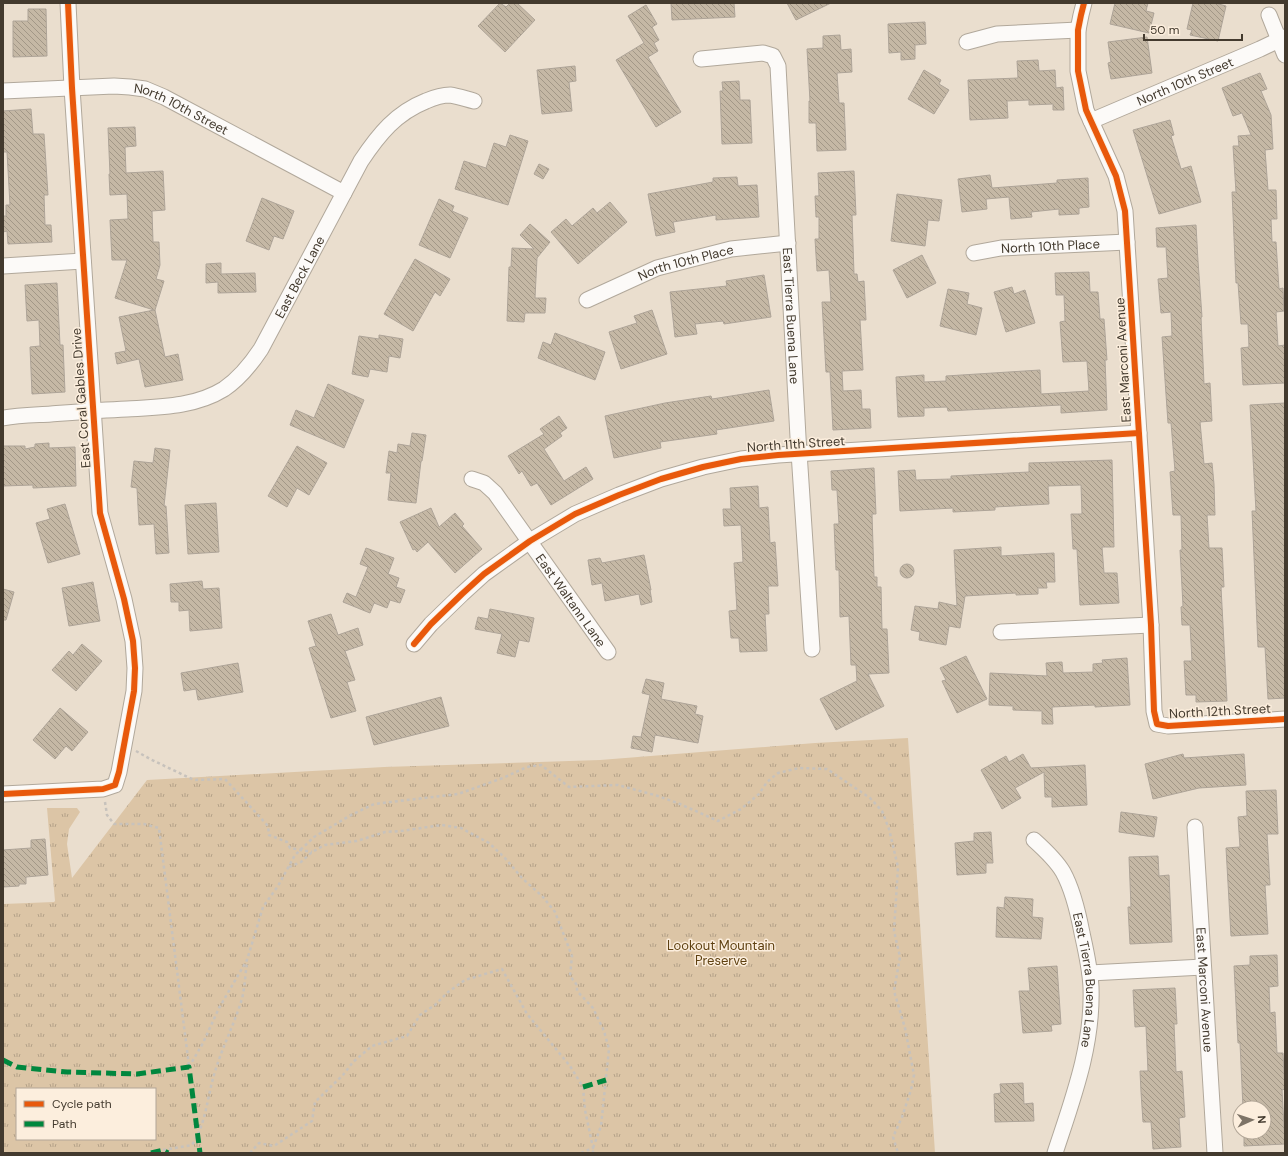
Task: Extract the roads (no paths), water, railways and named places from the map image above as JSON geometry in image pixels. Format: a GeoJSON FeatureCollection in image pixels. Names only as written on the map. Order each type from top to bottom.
{"type":"FeatureCollection","features":[{"type":"Feature","properties":{"kind":"street","name":"East Coral Gables Drive"},"geometry":{"type":"LineString","coordinates":[[3,794],[109,787],[119,772],[134,691],[135,668],[133,641],[124,599],[100,513],[92,411],[68,3]]}},
{"type":"Feature","properties":{"kind":"street","name":"East Marconi Avenue"},"geometry":{"type":"LineString","coordinates":[[1084,3],[1078,30],[1078,71],[1086,110],[1116,176],[1125,211],[1151,625],[1154,711],[1157,724]]}},
{"type":"Feature","properties":{"kind":"street"},"geometry":{"type":"LineString","coordinates":[[1269,15],[1282,39],[1285,55]]}},
{"type":"Feature","properties":{"kind":"street"},"geometry":{"type":"LineString","coordinates":[[967,42],[997,34],[1078,30]]}},
{"type":"Feature","properties":{"kind":"street","name":"North 10th Street"},"geometry":{"type":"LineString","coordinates":[[1091,121],[1282,39]]}},
{"type":"Feature","properties":{"kind":"street","name":"East Tierra Buena Lane"},"geometry":{"type":"LineString","coordinates":[[701,59],[762,54],[772,56],[778,66],[799,454],[812,649]]}},
{"type":"Feature","properties":{"kind":"street","name":"North 10th Street"},"geometry":{"type":"LineString","coordinates":[[3,91],[114,86],[145,89],[204,118],[344,193]]}},
{"type":"Feature","properties":{"kind":"street","name":"East Beck Lane"},"geometry":{"type":"LineString","coordinates":[[92,411],[183,405],[206,398],[224,389],[239,377],[252,363],[261,349],[344,193],[376,139],[393,121],[414,106],[436,97],[448,95],[474,101]]}},
{"type":"Feature","properties":{"kind":"street","name":"North 10th Place"},"geometry":{"type":"LineString","coordinates":[[974,253],[1001,248],[1127,242]]}},
{"type":"Feature","properties":{"kind":"street","name":"North 10th Place"},"geometry":{"type":"LineString","coordinates":[[587,300],[657,268],[731,249],[788,243]]}},
{"type":"Feature","properties":{"kind":"street"},"geometry":{"type":"LineString","coordinates":[[3,266],[83,261]]}},
{"type":"Feature","properties":{"kind":"street"},"geometry":{"type":"LineString","coordinates":[[3,418],[92,411]]}},
{"type":"Feature","properties":{"kind":"street","name":"North 11th Street"},"geometry":{"type":"LineString","coordinates":[[414,644],[431,624],[467,589],[484,574],[530,541],[575,514],[662,478],[741,459],[778,455],[1139,433]]}},
{"type":"Feature","properties":{"kind":"street","name":"East Waltann Lane"},"geometry":{"type":"LineString","coordinates":[[472,479],[484,483],[495,493],[608,652]]}},
{"type":"Feature","properties":{"kind":"street"},"geometry":{"type":"LineString","coordinates":[[1001,632],[1151,625]]}},
{"type":"Feature","properties":{"kind":"street","name":"North 12th Street"},"geometry":{"type":"LineString","coordinates":[[1157,724],[1168,726],[1285,719]]}},
{"type":"Feature","properties":{"kind":"street","name":"East Marconi Avenue"},"geometry":{"type":"LineString","coordinates":[[1195,827],[1215,1153]]}},
{"type":"Feature","properties":{"kind":"street","name":"East Tierra Buena Lane"},"geometry":{"type":"LineString","coordinates":[[1034,840],[1063,871],[1072,893],[1080,920],[1090,973],[1090,1010],[1084,1062],[1055,1153]]}},
{"type":"Feature","properties":{"kind":"street"},"geometry":{"type":"LineString","coordinates":[[1090,973],[1203,967]]}},
{"type":"Feature","properties":{"kind":"park label","name":"Lookout Mountain Preserve"},"geometry":{"type":"Point","coordinates":[721,952]}}]}
